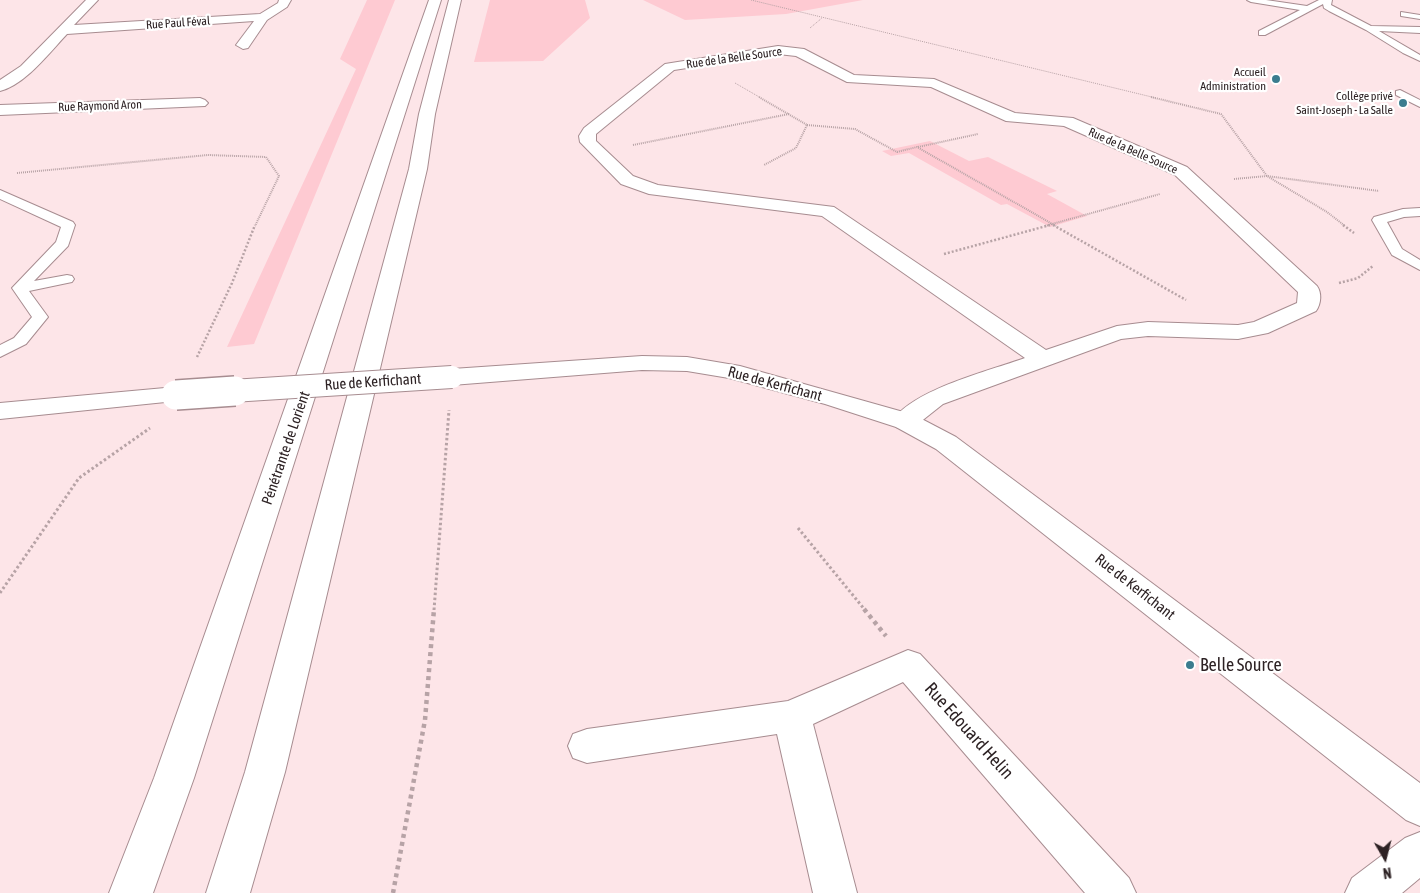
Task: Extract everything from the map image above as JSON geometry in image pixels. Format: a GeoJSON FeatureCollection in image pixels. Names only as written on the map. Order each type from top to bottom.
{"type":"FeatureCollection","features":[{"type":"Feature","properties":{"kind":"main road"},"geometry":{"type":"LineString","coordinates":[[0,87],[26,70],[92,0]]}},
{"type":"Feature","properties":{"kind":"main road"},"geometry":{"type":"LineString","coordinates":[[242,46],[263,17],[283,5],[284,0]]}},
{"type":"Feature","properties":{"kind":"main road","name":"Pénétrante de Lorient"},"geometry":{"type":"LineString","coordinates":[[131,893],[181,759],[378,175],[425,25],[435,0]]}},
{"type":"Feature","properties":{"kind":"main road"},"geometry":{"type":"LineString","coordinates":[[418,170],[427,114],[455,0]]}},
{"type":"Feature","properties":{"kind":"main road"},"geometry":{"type":"LineString","coordinates":[[228,893],[265,772],[418,170],[438,113],[462,16],[469,0]]}},
{"type":"Feature","properties":{"kind":"main road"},"geometry":{"type":"LineString","coordinates":[[417,11],[425,25]]}},
{"type":"Feature","properties":{"kind":"main road","name":"Rue Paul Féval"},"geometry":{"type":"LineString","coordinates":[[63,30],[263,17]]}},
{"type":"Feature","properties":{"kind":"main road","name":"Rue de la Belle Source"},"geometry":{"type":"LineString","coordinates":[[1043,359],[827,211],[649,188],[627,180],[588,142],[587,136],[670,67],[789,50],[799,52],[852,79],[867,78],[934,83],[1012,118],[1067,122],[1181,171],[1309,291]]}},
{"type":"Feature","properties":{"kind":"main road"},"geometry":{"type":"LineString","coordinates":[[0,72],[26,70]]}},
{"type":"Feature","properties":{"kind":"main road","name":"Rue Raymond Aron"},"geometry":{"type":"LineString","coordinates":[[0,110],[200,103]]}},
{"type":"Feature","properties":{"kind":"main road"},"geometry":{"type":"LineString","coordinates":[[905,421],[934,399],[1117,333],[1148,329],[1238,332],[1260,328],[1308,306],[1309,291]]}},
{"type":"Feature","properties":{"kind":"main road","name":"Rue de Kerfichant"},"geometry":{"type":"LineString","coordinates":[[0,411],[176,395],[642,363],[687,364],[731,371],[905,421],[946,443],[1420,807]]}},
{"type":"Feature","properties":{"kind":"main road"},"geometry":{"type":"LineString","coordinates":[[588,746],[792,716],[908,664]]}},
{"type":"Feature","properties":{"kind":"main road","name":"Rue Edouard Helin"},"geometry":{"type":"LineString","coordinates":[[908,664],[1114,893]]}},
{"type":"Feature","properties":{"kind":"main road"},"geometry":{"type":"LineString","coordinates":[[792,716],[835,893]]}},
{"type":"Feature","properties":{"kind":"main road"},"geometry":{"type":"LineString","coordinates":[[1367,893],[1420,852]]}},
{"type":"Feature","properties":{"kind":"lane"},"geometry":{"type":"LineString","coordinates":[[1251,0],[1308,9]]}},
{"type":"Feature","properties":{"kind":"lane"},"geometry":{"type":"LineString","coordinates":[[1262,33],[1326,0],[1327,6],[1341,15],[1420,58]]}},
{"type":"Feature","properties":{"kind":"lane"},"geometry":{"type":"LineString","coordinates":[[1404,14],[1420,17]]}},
{"type":"Feature","properties":{"kind":"lane"},"geometry":{"type":"LineString","coordinates":[[1368,28],[1420,30]]}},
{"type":"Feature","properties":{"kind":"lane"},"geometry":{"type":"LineString","coordinates":[[1400,93],[1420,104]]}},
{"type":"Feature","properties":{"kind":"lane"},"geometry":{"type":"LineString","coordinates":[[0,194],[68,225],[63,243],[19,288]]}},
{"type":"Feature","properties":{"kind":"lane"},"geometry":{"type":"LineString","coordinates":[[1420,212],[1403,213],[1379,220],[1391,254],[1420,266]]}},
{"type":"Feature","properties":{"kind":"lane"},"geometry":{"type":"LineString","coordinates":[[19,288],[66,279]]}},
{"type":"Feature","properties":{"kind":"lane"},"geometry":{"type":"LineString","coordinates":[[0,352],[20,341],[40,316],[19,288]]}},
{"type":"Feature","properties":{"kind":"path"},"geometry":{"type":"LineString","coordinates":[[751,0],[1221,114],[1267,176],[1391,254],[1358,278],[1309,291]]}},
{"type":"Feature","properties":{"kind":"path"},"geometry":{"type":"LineString","coordinates":[[699,63],[807,125],[855,129],[897,152],[917,148],[1051,225],[1158,283],[1238,332]]}},
{"type":"Feature","properties":{"kind":"path"},"geometry":{"type":"LineString","coordinates":[[598,151],[789,114]]}},
{"type":"Feature","properties":{"kind":"path"},"geometry":{"type":"LineString","coordinates":[[764,165],[796,148],[807,125]]}},
{"type":"Feature","properties":{"kind":"path"},"geometry":{"type":"LineString","coordinates":[[9,174],[208,155],[266,157],[279,176],[260,212],[232,283],[194,364]]}},
{"type":"Feature","properties":{"kind":"path"},"geometry":{"type":"LineString","coordinates":[[908,265],[1194,184],[1267,176],[1383,191]]}},
{"type":"Feature","properties":{"kind":"path"},"geometry":{"type":"LineString","coordinates":[[393,893],[425,720],[452,376]]}},
{"type":"Feature","properties":{"kind":"path"},"geometry":{"type":"LineString","coordinates":[[0,594],[79,478],[167,417],[176,395]]}},
{"type":"Feature","properties":{"kind":"path"},"geometry":{"type":"LineString","coordinates":[[798,528],[908,664]]}},
{"type":"Feature","properties":{"kind":"shaded area"},"geometry":{"type":"Polygon","coordinates":[[[367,0],[395,0],[254,344],[227,347],[356,69],[340,59],[367,0]]]}},
{"type":"Feature","properties":{"kind":"shaded area"},"geometry":{"type":"Polygon","coordinates":[[[490,0],[585,0],[590,18],[543,61],[474,62],[490,0]]]}},
{"type":"Feature","properties":{"kind":"shaded area"},"geometry":{"type":"Polygon","coordinates":[[[643,0],[863,0],[786,14],[685,20],[643,0]]]}},
{"type":"Feature","properties":{"kind":"shaded area"},"geometry":{"type":"Polygon","coordinates":[[[930,141],[969,161],[988,157],[1057,191],[1047,194],[1087,216],[1050,227],[1007,204],[1001,205],[909,153],[891,156],[882,151],[930,141]]]}},
{"type":"Feature","properties":{"kind":"place","name":"Accueil Administration"},"geometry":{"type":"Point","coordinates":[1276,79]}},
{"type":"Feature","properties":{"kind":"place","name":"Collège privé Saint-Joseph - La Salle"},"geometry":{"type":"Point","coordinates":[1403,103]}},
{"type":"Feature","properties":{"kind":"place","name":"Belle Source"},"geometry":{"type":"Point","coordinates":[1190,665]}}]}
